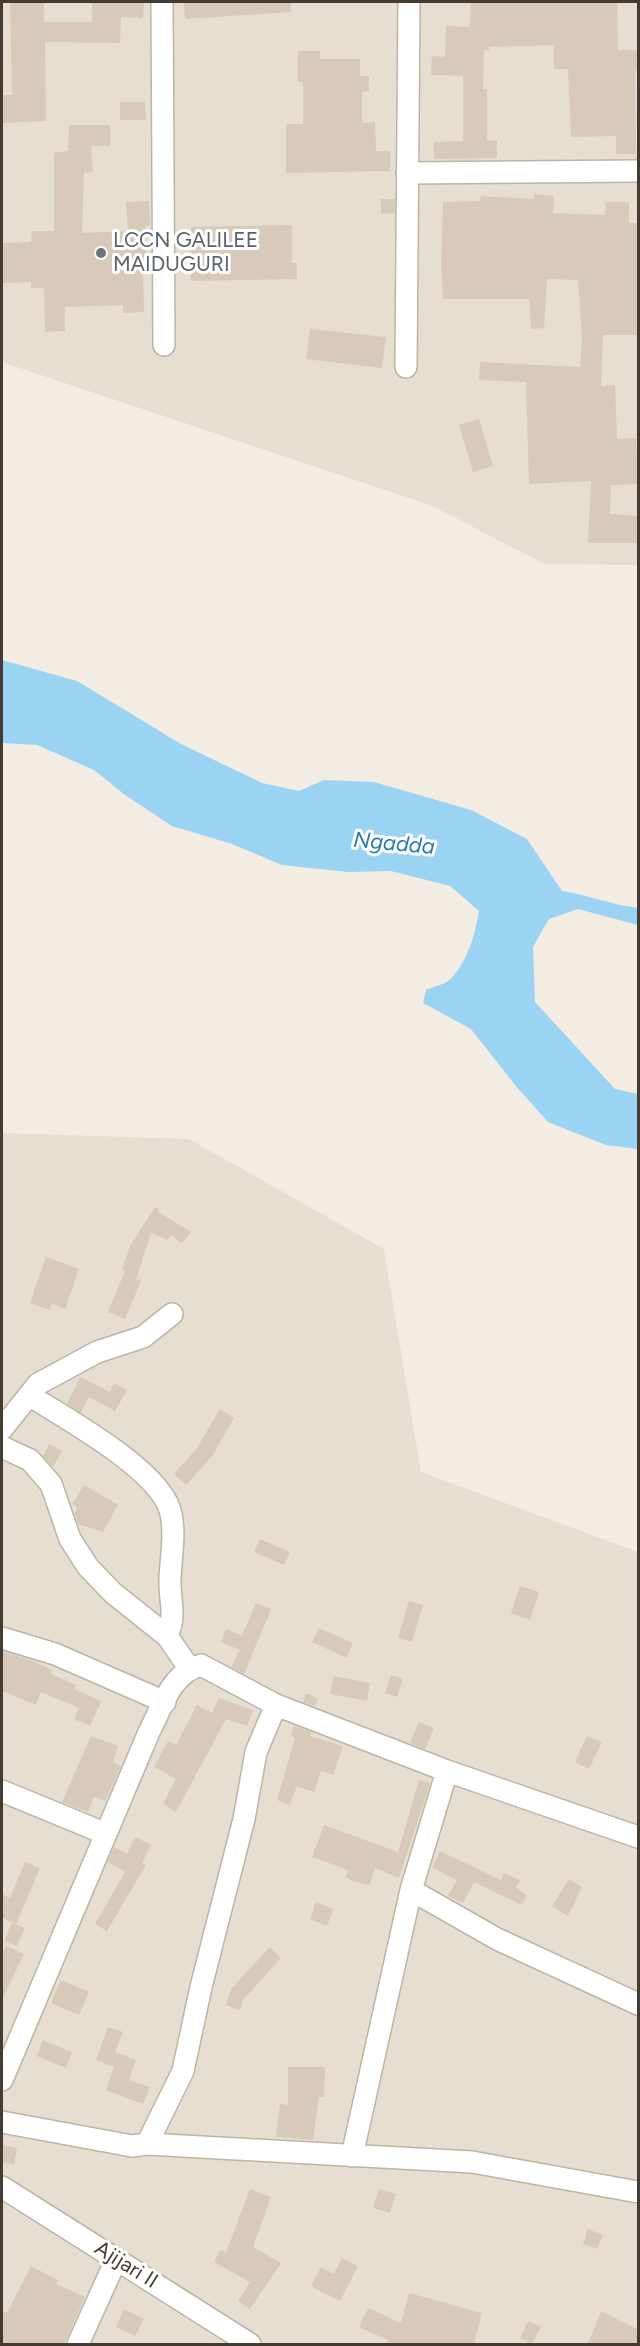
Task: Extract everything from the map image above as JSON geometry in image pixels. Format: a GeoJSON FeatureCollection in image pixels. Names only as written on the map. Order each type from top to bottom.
{"type":"FeatureCollection","features":[{"type":"Feature","properties":{"kind":"street"},"geometry":{"type":"LineString","coordinates":[[162,2],[164,345]]}},
{"type":"Feature","properties":{"kind":"street"},"geometry":{"type":"LineString","coordinates":[[406,367],[409,2]]}},
{"type":"Feature","properties":{"kind":"street"},"geometry":{"type":"LineString","coordinates":[[408,173],[639,171]]}},
{"type":"Feature","properties":{"kind":"street"},"geometry":{"type":"LineString","coordinates":[[4,1423],[39,1384],[97,1352],[143,1337],[172,1314]]}},
{"type":"Feature","properties":{"kind":"street"},"geometry":{"type":"LineString","coordinates":[[29,1395],[119,1453],[162,1493],[170,1510],[173,1534],[170,1587],[174,1621],[167,1636]]}},
{"type":"Feature","properties":{"kind":"street"},"geometry":{"type":"LineString","coordinates":[[2,1447],[30,1460],[51,1484],[70,1539],[87,1567],[113,1593],[167,1636],[189,1668]]}},
{"type":"Feature","properties":{"kind":"street"},"geometry":{"type":"LineString","coordinates":[[2,1638],[55,1654],[165,1702]]}},
{"type":"Feature","properties":{"kind":"street"},"geometry":{"type":"LineString","coordinates":[[2,2080],[104,1833],[177,1677],[189,1668],[201,1665],[276,1705],[447,1770],[639,1837]]}},
{"type":"Feature","properties":{"kind":"street"},"geometry":{"type":"LineString","coordinates":[[147,2144],[183,2071],[201,1987],[244,1819],[256,1752],[276,1705]]}},
{"type":"Feature","properties":{"kind":"street"},"geometry":{"type":"LineString","coordinates":[[352,2156],[411,1890],[447,1770]]}},
{"type":"Feature","properties":{"kind":"street"},"geometry":{"type":"LineString","coordinates":[[2,1791],[104,1833]]}},
{"type":"Feature","properties":{"kind":"street"},"geometry":{"type":"LineString","coordinates":[[411,1890],[497,1939],[639,2004]]}},
{"type":"Feature","properties":{"kind":"street"},"geometry":{"type":"LineString","coordinates":[[2,2122],[132,2146],[147,2144],[472,2162],[639,2192]]}},
{"type":"Feature","properties":{"kind":"street","name":"Ajijari II"},"geometry":{"type":"LineString","coordinates":[[2,2187],[250,2344]]}},
{"type":"Feature","properties":{"kind":"street"},"geometry":{"type":"LineString","coordinates":[[78,2344],[117,2260]]}},
{"type":"Feature","properties":{"kind":"shaded area"},"geometry":{"type":"Polygon","coordinates":[[[2,2],[638,2],[638,565],[545,564],[430,505],[2,362],[2,2]]]}},
{"type":"Feature","properties":{"kind":"shaded area"},"geometry":{"type":"Polygon","coordinates":[[[2,1133],[189,1139],[384,1249],[421,1472],[638,1552],[638,2344],[2,2344],[2,1133]]]}},
{"type":"Feature","properties":{"kind":"water","name":"Ngadda"},"geometry":{"type":"Polygon","coordinates":[[[2,660],[77,681],[181,744],[262,783],[299,791],[324,780],[374,782],[471,810],[527,839],[562,891],[638,908],[638,925],[578,909],[549,919],[533,947],[535,1002],[615,1089],[638,1094],[638,1149],[606,1145],[548,1122],[515,1085],[471,1029],[423,1003],[426,990],[448,981],[460,967],[475,929],[479,911],[450,886],[391,871],[348,872],[282,865],[232,844],[172,826],[125,795],[94,770],[37,745],[2,743],[2,660]]]}},
{"type":"Feature","properties":{"kind":"building"},"geometry":{"type":"Polygon","coordinates":[[[10,2],[44,2],[44,22],[92,22],[92,2],[144,2],[143,18],[121,17],[120,43],[45,42],[46,121],[2,123],[2,95],[12,95],[10,2]]]}},
{"type":"Feature","properties":{"kind":"building"},"geometry":{"type":"Polygon","coordinates":[[[184,2],[291,2],[291,12],[185,19],[184,2]]]}},
{"type":"Feature","properties":{"kind":"building"},"geometry":{"type":"Polygon","coordinates":[[[471,2],[617,2],[618,50],[639,50],[639,71],[635,71],[636,154],[616,154],[616,136],[571,137],[568,69],[554,69],[554,45],[489,47],[489,50],[484,50],[483,89],[487,89],[487,141],[497,140],[497,158],[434,159],[434,142],[463,141],[463,76],[431,75],[432,56],[445,57],[446,26],[470,27],[471,2]]]}},
{"type":"Feature","properties":{"kind":"building"},"geometry":{"type":"Polygon","coordinates":[[[298,51],[320,51],[320,59],[360,59],[360,76],[369,76],[369,91],[362,92],[362,123],[375,122],[376,151],[390,151],[390,171],[286,173],[286,124],[303,124],[303,82],[298,82],[298,51]]]}},
{"type":"Feature","properties":{"kind":"building"},"geometry":{"type":"Polygon","coordinates":[[[120,102],[145,102],[146,120],[120,120],[120,102]]]}},
{"type":"Feature","properties":{"kind":"building"},"geometry":{"type":"Polygon","coordinates":[[[69,125],[110,125],[110,146],[91,146],[93,172],[84,173],[82,233],[128,231],[126,202],[149,201],[150,225],[145,226],[147,272],[143,272],[144,312],[123,313],[123,305],[65,307],[65,331],[45,332],[44,288],[31,288],[31,282],[2,283],[2,243],[31,242],[32,231],[54,231],[54,153],[68,151],[69,125]]]}},
{"type":"Feature","properties":{"kind":"building"},"geometry":{"type":"Polygon","coordinates":[[[534,194],[554,196],[553,213],[605,215],[606,202],[629,202],[629,223],[639,223],[639,335],[603,335],[601,386],[615,385],[617,439],[636,438],[638,484],[611,485],[610,514],[639,516],[639,543],[588,543],[591,481],[529,484],[526,382],[479,380],[480,362],[580,367],[582,337],[578,280],[547,279],[544,328],[531,329],[529,299],[443,299],[441,265],[443,202],[480,201],[481,196],[534,199],[534,194]]]}},
{"type":"Feature","properties":{"kind":"building"},"geometry":{"type":"Polygon","coordinates":[[[381,199],[395,199],[395,213],[381,214],[381,199]]]}},
{"type":"Feature","properties":{"kind":"building"},"geometry":{"type":"Polygon","coordinates":[[[292,225],[292,263],[297,263],[297,279],[191,281],[191,227],[292,225]]]}},
{"type":"Feature","properties":{"kind":"building"},"geometry":{"type":"Polygon","coordinates":[[[310,329],[386,337],[382,368],[306,359],[310,329]]]}},
{"type":"Feature","properties":{"kind":"building"},"geometry":{"type":"Polygon","coordinates":[[[479,419],[493,466],[473,472],[459,425],[479,419]]]}},
{"type":"Feature","properties":{"kind":"building"},"geometry":{"type":"Polygon","coordinates":[[[155,1207],[159,1209],[158,1212],[191,1232],[182,1243],[171,1235],[168,1240],[151,1233],[136,1279],[141,1281],[125,1319],[108,1312],[125,1271],[122,1270],[130,1246],[155,1207]]]}},
{"type":"Feature","properties":{"kind":"building"},"geometry":{"type":"Polygon","coordinates":[[[46,1257],[79,1269],[65,1309],[52,1304],[50,1310],[30,1303],[46,1257]]]}},
{"type":"Feature","properties":{"kind":"building"},"geometry":{"type":"Polygon","coordinates":[[[80,1377],[110,1392],[114,1383],[127,1390],[115,1411],[89,1397],[81,1413],[67,1404],[80,1377]]]}},
{"type":"Feature","properties":{"kind":"building"},"geometry":{"type":"Polygon","coordinates":[[[220,1409],[234,1418],[213,1455],[186,1485],[174,1474],[197,1448],[220,1409]]]}},
{"type":"Feature","properties":{"kind":"building"},"geometry":{"type":"Polygon","coordinates":[[[49,1444],[62,1451],[53,1467],[43,1456],[49,1444]]]}},
{"type":"Feature","properties":{"kind":"building"},"geometry":{"type":"Polygon","coordinates":[[[84,1485],[118,1505],[103,1532],[78,1524],[75,1513],[77,1507],[72,1504],[84,1485]]]}},
{"type":"Feature","properties":{"kind":"building"},"geometry":{"type":"Polygon","coordinates":[[[260,1539],[290,1552],[284,1565],[254,1552],[260,1539]]]}},
{"type":"Feature","properties":{"kind":"building"},"geometry":{"type":"Polygon","coordinates":[[[520,1586],[539,1592],[530,1620],[511,1613],[520,1586]]]}},
{"type":"Feature","properties":{"kind":"building"},"geometry":{"type":"Polygon","coordinates":[[[409,1601],[423,1605],[412,1642],[398,1638],[409,1601]]]}},
{"type":"Feature","properties":{"kind":"building"},"geometry":{"type":"Polygon","coordinates":[[[256,1603],[271,1609],[244,1674],[231,1667],[240,1650],[221,1642],[226,1629],[242,1636],[256,1603]]]}},
{"type":"Feature","properties":{"kind":"building"},"geometry":{"type":"Polygon","coordinates":[[[319,1628],[353,1643],[347,1658],[312,1642],[319,1628]]]}},
{"type":"Feature","properties":{"kind":"building"},"geometry":{"type":"Polygon","coordinates":[[[2,1651],[52,1670],[51,1674],[75,1685],[74,1689],[101,1701],[90,1726],[74,1719],[79,1708],[41,1692],[36,1705],[2,1691],[2,1651]]]}},
{"type":"Feature","properties":{"kind":"building"},"geometry":{"type":"Polygon","coordinates":[[[391,1675],[403,1679],[397,1697],[385,1693],[391,1675]]]}},
{"type":"Feature","properties":{"kind":"building"},"geometry":{"type":"Polygon","coordinates":[[[334,1676],[370,1683],[367,1701],[330,1694],[334,1676]]]}},
{"type":"Feature","properties":{"kind":"building"},"geometry":{"type":"Polygon","coordinates":[[[306,1693],[318,1699],[315,1706],[303,1702],[306,1693]]]}},
{"type":"Feature","properties":{"kind":"building"},"geometry":{"type":"Polygon","coordinates":[[[219,1698],[253,1710],[247,1726],[226,1719],[176,1812],[163,1804],[176,1779],[154,1767],[168,1741],[176,1745],[197,1705],[212,1713],[219,1698]]]}},
{"type":"Feature","properties":{"kind":"building"},"geometry":{"type":"Polygon","coordinates":[[[419,1722],[434,1728],[425,1749],[410,1743],[419,1722]]]}},
{"type":"Feature","properties":{"kind":"building"},"geometry":{"type":"Polygon","coordinates":[[[294,1726],[311,1732],[310,1736],[343,1746],[333,1775],[321,1771],[314,1792],[297,1786],[290,1805],[277,1800],[295,1738],[291,1736],[294,1726]]]}},
{"type":"Feature","properties":{"kind":"building"},"geometry":{"type":"Polygon","coordinates":[[[91,1736],[118,1746],[113,1762],[121,1766],[105,1801],[94,1797],[88,1812],[62,1802],[91,1736]]]}},
{"type":"Feature","properties":{"kind":"building"},"geometry":{"type":"Polygon","coordinates":[[[587,1736],[602,1742],[589,1769],[575,1762],[587,1736]]]}},
{"type":"Feature","properties":{"kind":"building"},"geometry":{"type":"Polygon","coordinates":[[[419,1780],[430,1783],[399,1878],[375,1868],[369,1886],[345,1878],[348,1870],[312,1857],[324,1825],[398,1852],[419,1780]]]}},
{"type":"Feature","properties":{"kind":"building"},"geometry":{"type":"Polygon","coordinates":[[[135,1837],[151,1845],[142,1863],[146,1865],[107,1931],[95,1924],[125,1872],[108,1862],[114,1847],[127,1854],[135,1837]]]}},
{"type":"Feature","properties":{"kind":"building"},"geometry":{"type":"Polygon","coordinates":[[[440,1851],[501,1880],[504,1873],[520,1880],[516,1888],[527,1895],[522,1905],[474,1882],[463,1903],[448,1896],[457,1880],[432,1868],[440,1851]]]}},
{"type":"Feature","properties":{"kind":"building"},"geometry":{"type":"Polygon","coordinates":[[[25,1862],[40,1868],[16,1924],[2,1918],[2,1894],[10,1898],[25,1862]]]}},
{"type":"Feature","properties":{"kind":"building"},"geometry":{"type":"Polygon","coordinates":[[[569,1879],[582,1887],[568,1916],[552,1906],[569,1879]]]}},
{"type":"Feature","properties":{"kind":"building"},"geometry":{"type":"Polygon","coordinates":[[[316,1902],[333,1909],[327,1926],[310,1919],[316,1902]]]}},
{"type":"Feature","properties":{"kind":"building"},"geometry":{"type":"Polygon","coordinates":[[[12,1923],[25,1928],[17,1946],[4,1941],[12,1923]]]}},
{"type":"Feature","properties":{"kind":"building"},"geometry":{"type":"Polygon","coordinates":[[[6,1945],[24,1954],[2,2000],[2,1955],[6,1945]]]}},
{"type":"Feature","properties":{"kind":"building"},"geometry":{"type":"Polygon","coordinates":[[[270,1947],[281,1958],[243,2000],[240,2010],[226,2005],[231,1989],[270,1947]]]}},
{"type":"Feature","properties":{"kind":"building"},"geometry":{"type":"Polygon","coordinates":[[[61,1980],[89,1992],[79,2015],[51,2003],[61,1980]]]}},
{"type":"Feature","properties":{"kind":"building"},"geometry":{"type":"Polygon","coordinates":[[[108,2027],[123,2032],[115,2052],[136,2060],[129,2080],[150,2087],[143,2104],[106,2090],[114,2067],[96,2060],[108,2027]]]}},
{"type":"Feature","properties":{"kind":"building"},"geometry":{"type":"Polygon","coordinates":[[[43,2040],[72,2052],[66,2068],[37,2056],[43,2040]]]}},
{"type":"Feature","properties":{"kind":"building"},"geometry":{"type":"Polygon","coordinates":[[[288,2067],[325,2067],[324,2097],[319,2097],[313,2140],[276,2137],[280,2104],[288,2105],[288,2067]]]}},
{"type":"Feature","properties":{"kind":"building"},"geometry":{"type":"Polygon","coordinates":[[[3,2145],[17,2148],[14,2165],[2,2162],[3,2145]]]}},
{"type":"Feature","properties":{"kind":"building"},"geometry":{"type":"Polygon","coordinates":[[[250,2189],[271,2197],[253,2247],[281,2263],[250,2309],[238,2301],[250,2282],[214,2262],[220,2250],[226,2253],[250,2189]]]}},
{"type":"Feature","properties":{"kind":"building"},"geometry":{"type":"Polygon","coordinates":[[[379,2189],[396,2194],[390,2213],[373,2208],[379,2189]]]}},
{"type":"Feature","properties":{"kind":"building"},"geometry":{"type":"Polygon","coordinates":[[[588,2229],[603,2235],[597,2249],[583,2244],[588,2229]]]}},
{"type":"Feature","properties":{"kind":"building"},"geometry":{"type":"Polygon","coordinates":[[[342,2258],[358,2266],[340,2301],[311,2286],[321,2267],[334,2274],[342,2258]]]}},
{"type":"Feature","properties":{"kind":"building"},"geometry":{"type":"Polygon","coordinates":[[[31,2266],[58,2280],[56,2284],[85,2297],[64,2344],[2,2344],[2,2311],[7,2313],[31,2266]]]}},
{"type":"Feature","properties":{"kind":"building"},"geometry":{"type":"Polygon","coordinates":[[[409,2293],[482,2313],[474,2344],[386,2344],[388,2340],[359,2327],[368,2308],[401,2323],[409,2293]]]}},
{"type":"Feature","properties":{"kind":"building"},"geometry":{"type":"Polygon","coordinates":[[[124,2309],[144,2319],[135,2336],[116,2327],[124,2309]]]}},
{"type":"Feature","properties":{"kind":"building"},"geometry":{"type":"Polygon","coordinates":[[[601,2311],[639,2330],[639,2344],[588,2344],[601,2311]]]}},
{"type":"Feature","properties":{"kind":"building"},"geometry":{"type":"Polygon","coordinates":[[[528,2321],[541,2327],[532,2344],[520,2338],[528,2321]]]}},
{"type":"Feature","properties":{"kind":"place","name":"LCCN GALILEE MAIDUGURI"},"geometry":{"type":"Point","coordinates":[101,253]}}]}
